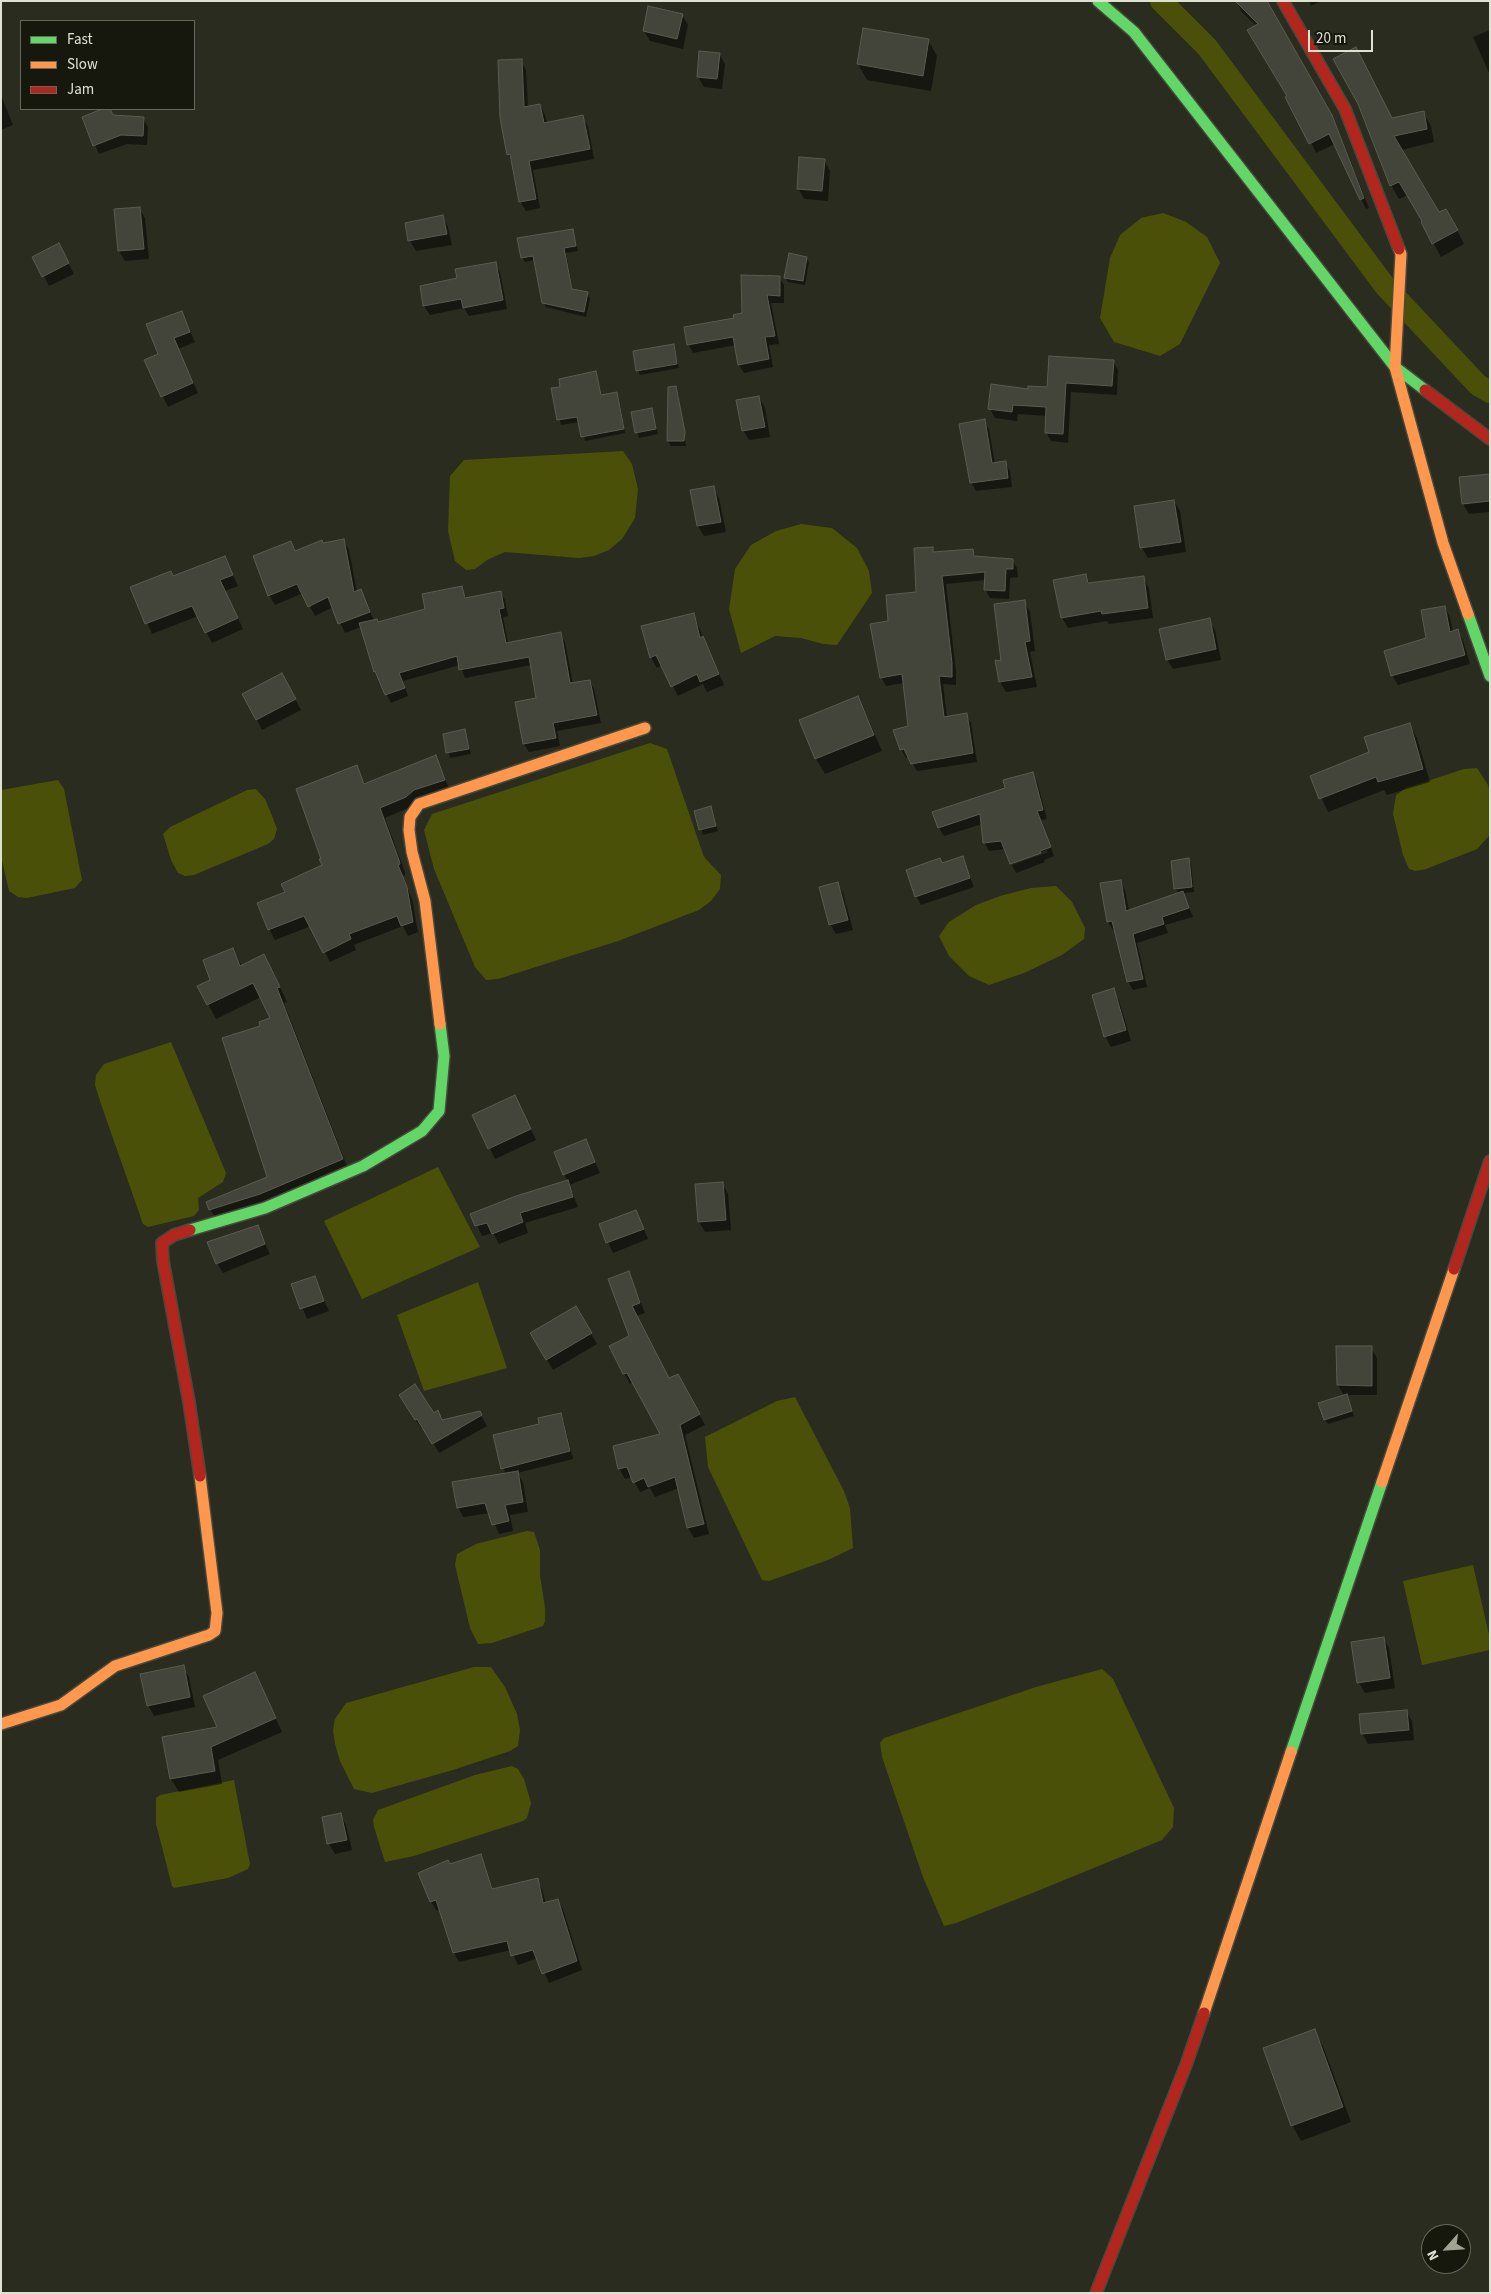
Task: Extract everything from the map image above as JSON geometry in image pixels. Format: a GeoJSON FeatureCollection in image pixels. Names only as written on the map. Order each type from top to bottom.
{"type":"FeatureCollection","features":[{"type":"Feature","properties":{"kind":"street"},"geometry":{"type":"LineString","coordinates":[[1098,1],[1134,32],[1395,367],[1490,439]]}},
{"type":"Feature","properties":{"kind":"street"},"geometry":{"type":"LineString","coordinates":[[1283,1],[1345,109],[1401,254],[1395,367],[1443,543],[1490,676]]}},
{"type":"Feature","properties":{"kind":"street"},"geometry":{"type":"LineString","coordinates":[[1,1724],[27,1717],[61,1704],[115,1666],[209,1635],[215,1631],[217,1613],[206,1519],[189,1402],[163,1261],[162,1243],[174,1235],[265,1208],[362,1166],[422,1131],[439,1111],[444,1056],[425,901],[412,852],[409,830],[410,817],[420,804],[645,728]]}},
{"type":"Feature","properties":{"kind":"street"},"geometry":{"type":"LineString","coordinates":[[1096,2293],[1189,2056],[1490,1161]]}},
{"type":"Feature","properties":{"kind":"shaded area"},"geometry":{"type":"Polygon","coordinates":[[[1163,213],[1186,222],[1207,237],[1220,263],[1180,344],[1160,356],[1114,342],[1100,318],[1110,258],[1120,235],[1141,218],[1163,213]]]}},
{"type":"Feature","properties":{"kind":"shaded area"},"geometry":{"type":"Polygon","coordinates":[[[623,451],[632,464],[638,489],[635,518],[622,539],[609,550],[594,556],[579,558],[505,552],[487,560],[475,569],[466,570],[455,561],[448,531],[450,476],[464,460],[623,451]]]}},
{"type":"Feature","properties":{"kind":"shaded area"},"geometry":{"type":"Polygon","coordinates":[[[801,524],[832,528],[857,548],[869,571],[872,593],[837,645],[823,644],[801,638],[775,636],[741,653],[729,609],[735,569],[751,545],[776,531],[801,524]]]}},
{"type":"Feature","properties":{"kind":"shaded area"},"geometry":{"type":"Polygon","coordinates":[[[650,743],[667,749],[704,857],[721,875],[720,889],[711,901],[699,910],[618,941],[498,979],[486,980],[475,967],[434,869],[424,830],[432,814],[650,743]]]}},
{"type":"Feature","properties":{"kind":"shaded area"},"geometry":{"type":"Polygon","coordinates":[[[1477,768],[1488,785],[1490,794],[1489,836],[1477,849],[1426,869],[1416,871],[1409,869],[1403,855],[1393,814],[1396,795],[1406,788],[1464,769],[1477,768]]]}},
{"type":"Feature","properties":{"kind":"shaded area"},"geometry":{"type":"Polygon","coordinates":[[[58,780],[64,789],[82,880],[75,888],[27,898],[18,897],[9,891],[1,856],[1,790],[58,780]]]}},
{"type":"Feature","properties":{"kind":"shaded area"},"geometry":{"type":"Polygon","coordinates":[[[256,789],[265,799],[277,829],[274,839],[268,844],[194,875],[185,876],[178,873],[171,860],[163,834],[170,827],[247,790],[256,789]]]}},
{"type":"Feature","properties":{"kind":"shaded area"},"geometry":{"type":"Polygon","coordinates":[[[1056,886],[1072,902],[1085,928],[1084,939],[1062,955],[1024,973],[989,985],[969,976],[949,956],[939,936],[949,922],[976,905],[1000,896],[1031,888],[1056,886]]]}},
{"type":"Feature","properties":{"kind":"shaded area"},"geometry":{"type":"Polygon","coordinates":[[[171,1042],[226,1173],[223,1182],[198,1198],[199,1210],[194,1216],[148,1227],[143,1224],[101,1104],[95,1085],[96,1075],[104,1064],[171,1042]]]}},
{"type":"Feature","properties":{"kind":"shaded area"},"geometry":{"type":"Polygon","coordinates":[[[438,1167],[480,1247],[362,1299],[324,1221],[438,1167]]]}},
{"type":"Feature","properties":{"kind":"shaded area"},"geometry":{"type":"Polygon","coordinates":[[[478,1282],[507,1368],[424,1391],[397,1315],[478,1282]]]}},
{"type":"Feature","properties":{"kind":"shaded area"},"geometry":{"type":"Polygon","coordinates":[[[795,1397],[844,1491],[850,1508],[853,1548],[828,1560],[769,1581],[762,1580],[708,1467],[705,1437],[777,1401],[795,1397]]]}},
{"type":"Feature","properties":{"kind":"shaded area"},"geometry":{"type":"Polygon","coordinates":[[[527,1531],[534,1532],[540,1550],[540,1575],[545,1608],[543,1626],[492,1643],[478,1644],[470,1628],[455,1565],[457,1554],[476,1544],[527,1531]]]}},
{"type":"Feature","properties":{"kind":"shaded area"},"geometry":{"type":"Polygon","coordinates":[[[1473,1565],[1490,1639],[1490,1650],[1422,1665],[1403,1581],[1473,1565]]]}},
{"type":"Feature","properties":{"kind":"shaded area"},"geometry":{"type":"Polygon","coordinates":[[[474,1667],[491,1667],[505,1687],[517,1714],[520,1730],[518,1746],[510,1751],[453,1770],[372,1793],[354,1789],[340,1761],[333,1730],[335,1719],[346,1703],[474,1667]]]}},
{"type":"Feature","properties":{"kind":"shaded area"},"geometry":{"type":"Polygon","coordinates":[[[1102,1669],[1113,1679],[1174,1808],[1173,1827],[1162,1840],[1035,1892],[944,1926],[923,1877],[882,1757],[880,1743],[884,1738],[1036,1687],[1102,1669]]]}},
{"type":"Feature","properties":{"kind":"shaded area"},"geometry":{"type":"Polygon","coordinates":[[[512,1766],[518,1769],[524,1779],[531,1803],[527,1818],[523,1821],[414,1856],[385,1862],[373,1820],[378,1810],[475,1775],[512,1766]]]}},
{"type":"Feature","properties":{"kind":"shaded area"},"geometry":{"type":"Polygon","coordinates":[[[234,1780],[250,1864],[248,1869],[228,1878],[174,1888],[156,1824],[156,1798],[160,1795],[234,1780]]]}},
{"type":"Feature","properties":{"kind":"building"},"geometry":{"type":"Polygon","coordinates":[[[1235,1],[1267,1],[1332,115],[1364,198],[1360,200],[1329,134],[1309,144],[1285,97],[1287,96],[1247,30],[1258,24],[1235,1]]]}},
{"type":"Feature","properties":{"kind":"building"},"geometry":{"type":"Polygon","coordinates":[[[648,6],[683,14],[677,39],[643,31],[648,6]]]}},
{"type":"Feature","properties":{"kind":"building"},"geometry":{"type":"Polygon","coordinates":[[[863,28],[929,39],[923,76],[857,64],[863,28]]]}},
{"type":"Feature","properties":{"kind":"building"},"geometry":{"type":"Polygon","coordinates":[[[1356,47],[1392,118],[1424,111],[1427,129],[1394,136],[1439,212],[1446,209],[1458,230],[1432,244],[1422,221],[1399,182],[1390,186],[1358,104],[1333,59],[1356,47]]]}},
{"type":"Feature","properties":{"kind":"building"},"geometry":{"type":"Polygon","coordinates":[[[699,51],[720,53],[717,79],[697,77],[699,51]]]}},
{"type":"Feature","properties":{"kind":"building"},"geometry":{"type":"Polygon","coordinates":[[[522,59],[524,107],[540,104],[544,123],[583,115],[590,149],[529,161],[536,199],[519,202],[510,154],[507,155],[500,118],[498,60],[522,59]]]}},
{"type":"Feature","properties":{"kind":"building"},"geometry":{"type":"Polygon","coordinates":[[[100,110],[110,110],[113,115],[144,117],[143,136],[121,135],[93,146],[82,117],[100,110]]]}},
{"type":"Feature","properties":{"kind":"building"},"geometry":{"type":"Polygon","coordinates":[[[799,157],[825,159],[822,191],[797,189],[799,157]]]}},
{"type":"Feature","properties":{"kind":"building"},"geometry":{"type":"Polygon","coordinates":[[[140,207],[144,249],[118,251],[114,209],[140,207]]]}},
{"type":"Feature","properties":{"kind":"building"},"geometry":{"type":"Polygon","coordinates":[[[443,215],[447,234],[408,241],[405,223],[443,215]]]}},
{"type":"Feature","properties":{"kind":"building"},"geometry":{"type":"Polygon","coordinates":[[[573,229],[576,246],[564,248],[572,289],[588,292],[584,312],[542,303],[533,256],[521,258],[517,238],[573,229]]]}},
{"type":"Feature","properties":{"kind":"building"},"geometry":{"type":"Polygon","coordinates":[[[59,243],[69,263],[42,277],[32,257],[59,243]]]}},
{"type":"Feature","properties":{"kind":"building"},"geometry":{"type":"Polygon","coordinates":[[[789,253],[807,257],[803,281],[784,278],[789,253]]]}},
{"type":"Feature","properties":{"kind":"building"},"geometry":{"type":"Polygon","coordinates":[[[496,262],[503,300],[463,308],[461,299],[423,306],[420,286],[457,278],[455,269],[496,262]]]}},
{"type":"Feature","properties":{"kind":"building"},"geometry":{"type":"Polygon","coordinates":[[[741,275],[780,276],[780,296],[767,295],[775,336],[765,337],[769,359],[738,365],[733,337],[687,345],[684,327],[734,318],[733,315],[742,313],[741,275]]]}},
{"type":"Feature","properties":{"kind":"building"},"geometry":{"type":"Polygon","coordinates":[[[182,311],[190,332],[174,338],[193,383],[161,397],[144,360],[158,354],[146,324],[182,311]]]}},
{"type":"Feature","properties":{"kind":"building"},"geometry":{"type":"Polygon","coordinates":[[[674,344],[677,364],[636,371],[633,351],[674,344]]]}},
{"type":"Feature","properties":{"kind":"building"},"geometry":{"type":"Polygon","coordinates":[[[1049,356],[1114,360],[1112,386],[1066,383],[1063,434],[1045,433],[1046,407],[1013,405],[1012,412],[988,409],[991,384],[1028,389],[1028,386],[1047,387],[1049,356]]]}},
{"type":"Feature","properties":{"kind":"building"},"geometry":{"type":"Polygon","coordinates":[[[596,371],[601,395],[617,392],[624,429],[581,437],[577,417],[557,420],[551,388],[560,387],[559,379],[596,371]]]}},
{"type":"Feature","properties":{"kind":"building"},"geometry":{"type":"Polygon","coordinates":[[[676,386],[685,432],[684,441],[667,441],[668,387],[676,386]]]}},
{"type":"Feature","properties":{"kind":"building"},"geometry":{"type":"Polygon","coordinates":[[[759,396],[765,427],[742,431],[736,400],[759,396]]]}},
{"type":"Feature","properties":{"kind":"building"},"geometry":{"type":"Polygon","coordinates":[[[652,408],[656,429],[635,433],[631,412],[652,408]]]}},
{"type":"Feature","properties":{"kind":"building"},"geometry":{"type":"Polygon","coordinates":[[[985,419],[992,463],[1006,461],[1008,478],[970,483],[959,424],[985,419]]]}},
{"type":"Feature","properties":{"kind":"building"},"geometry":{"type":"Polygon","coordinates":[[[1490,474],[1490,501],[1462,504],[1459,477],[1490,474]]]}},
{"type":"Feature","properties":{"kind":"building"},"geometry":{"type":"Polygon","coordinates":[[[714,486],[721,522],[697,526],[690,490],[714,486]]]}},
{"type":"Feature","properties":{"kind":"building"},"geometry":{"type":"Polygon","coordinates":[[[1174,500],[1181,542],[1140,548],[1134,506],[1174,500]]]}},
{"type":"Feature","properties":{"kind":"building"},"geometry":{"type":"Polygon","coordinates":[[[344,539],[354,592],[361,589],[370,612],[338,624],[328,597],[308,607],[297,584],[268,596],[253,556],[291,541],[295,551],[322,540],[323,543],[344,539]]]}},
{"type":"Feature","properties":{"kind":"building"},"geometry":{"type":"Polygon","coordinates":[[[933,547],[933,552],[973,549],[974,556],[1013,559],[1013,569],[1006,569],[1005,591],[984,590],[985,572],[942,576],[952,663],[952,677],[939,676],[944,717],[967,713],[973,753],[911,764],[904,749],[900,750],[893,730],[908,726],[902,674],[880,678],[870,624],[888,621],[886,595],[916,592],[914,548],[933,547]]]}},
{"type":"Feature","properties":{"kind":"building"},"geometry":{"type":"Polygon","coordinates":[[[225,556],[233,575],[220,580],[238,618],[205,633],[192,606],[145,624],[130,587],[171,571],[173,576],[225,556]]]}},
{"type":"Feature","properties":{"kind":"building"},"geometry":{"type":"Polygon","coordinates":[[[1086,574],[1088,583],[1144,576],[1148,608],[1102,614],[1101,611],[1061,618],[1053,580],[1086,574]]]}},
{"type":"Feature","properties":{"kind":"building"},"geometry":{"type":"Polygon","coordinates":[[[462,586],[465,598],[501,591],[504,608],[499,609],[506,643],[561,632],[570,683],[590,680],[597,715],[553,723],[556,738],[523,744],[515,702],[536,698],[529,657],[459,670],[457,656],[399,673],[405,688],[385,695],[374,672],[359,623],[377,619],[378,622],[425,609],[422,594],[462,586]]]}},
{"type":"Feature","properties":{"kind":"building"},"geometry":{"type":"Polygon","coordinates":[[[1025,600],[1030,641],[1025,642],[1032,677],[999,682],[995,660],[1001,661],[994,604],[1025,600]]]}},
{"type":"Feature","properties":{"kind":"building"},"geometry":{"type":"Polygon","coordinates":[[[1445,606],[1450,632],[1458,629],[1465,655],[1391,676],[1384,651],[1426,638],[1421,610],[1445,606]]]}},
{"type":"Feature","properties":{"kind":"building"},"geometry":{"type":"Polygon","coordinates":[[[694,613],[700,638],[703,636],[719,674],[700,682],[697,674],[671,687],[656,655],[650,658],[641,626],[694,613]]]}},
{"type":"Feature","properties":{"kind":"building"},"geometry":{"type":"Polygon","coordinates":[[[1210,618],[1216,649],[1166,660],[1159,629],[1210,618]]]}},
{"type":"Feature","properties":{"kind":"building"},"geometry":{"type":"Polygon","coordinates":[[[282,673],[296,699],[256,720],[242,694],[282,673]]]}},
{"type":"Feature","properties":{"kind":"building"},"geometry":{"type":"Polygon","coordinates":[[[858,696],[874,735],[815,759],[799,720],[858,696]]]}},
{"type":"Feature","properties":{"kind":"building"},"geometry":{"type":"Polygon","coordinates":[[[1410,723],[1423,769],[1378,782],[1376,777],[1319,799],[1310,776],[1369,752],[1364,737],[1410,723]]]}},
{"type":"Feature","properties":{"kind":"building"},"geometry":{"type":"Polygon","coordinates":[[[465,729],[469,749],[446,753],[443,734],[465,729]]]}},
{"type":"Feature","properties":{"kind":"building"},"geometry":{"type":"Polygon","coordinates":[[[436,755],[445,780],[414,790],[406,797],[380,808],[407,887],[413,922],[401,926],[397,916],[349,934],[351,939],[323,953],[304,916],[268,930],[257,903],[285,892],[281,884],[322,865],[296,789],[357,765],[364,784],[436,755]]]}},
{"type":"Feature","properties":{"kind":"building"},"geometry":{"type":"Polygon","coordinates":[[[1033,772],[1043,810],[1037,811],[1051,847],[1040,851],[1041,853],[1010,864],[1001,841],[983,843],[980,814],[938,828],[932,812],[1005,788],[1003,780],[1033,772]]]}},
{"type":"Feature","properties":{"kind":"building"},"geometry":{"type":"Polygon","coordinates":[[[711,806],[716,826],[699,830],[694,811],[711,806]]]}},
{"type":"Feature","properties":{"kind":"building"},"geometry":{"type":"Polygon","coordinates":[[[963,856],[970,878],[915,897],[906,870],[940,858],[942,863],[963,856]]]}},
{"type":"Feature","properties":{"kind":"building"},"geometry":{"type":"Polygon","coordinates":[[[1189,858],[1192,887],[1174,889],[1171,861],[1189,858]]]}},
{"type":"Feature","properties":{"kind":"building"},"geometry":{"type":"Polygon","coordinates":[[[1121,880],[1126,911],[1183,891],[1189,908],[1162,917],[1164,924],[1133,934],[1143,979],[1127,982],[1112,921],[1107,922],[1100,883],[1121,880]]]}},
{"type":"Feature","properties":{"kind":"building"},"geometry":{"type":"Polygon","coordinates":[[[838,882],[848,920],[829,925],[819,887],[838,882]]]}},
{"type":"Feature","properties":{"kind":"building"},"geometry":{"type":"Polygon","coordinates":[[[233,948],[240,966],[264,954],[280,987],[277,988],[343,1159],[260,1194],[209,1210],[206,1202],[267,1177],[222,1038],[260,1026],[259,1022],[270,1018],[253,983],[207,1005],[197,986],[210,980],[203,960],[233,948]]]}},
{"type":"Feature","properties":{"kind":"building"},"geometry":{"type":"Polygon","coordinates":[[[1114,988],[1126,1030],[1104,1037],[1092,995],[1114,988]]]}},
{"type":"Feature","properties":{"kind":"building"},"geometry":{"type":"Polygon","coordinates":[[[515,1095],[531,1129],[488,1149],[472,1115],[515,1095]]]}},
{"type":"Feature","properties":{"kind":"building"},"geometry":{"type":"Polygon","coordinates":[[[586,1139],[595,1162],[563,1175],[554,1152],[586,1139]]]}},
{"type":"Feature","properties":{"kind":"building"},"geometry":{"type":"Polygon","coordinates":[[[568,1180],[573,1197],[520,1213],[523,1222],[492,1234],[487,1223],[475,1226],[470,1214],[516,1196],[568,1180]]]}},
{"type":"Feature","properties":{"kind":"building"},"geometry":{"type":"Polygon","coordinates":[[[723,1182],[726,1220],[698,1222],[695,1184],[723,1182]]]}},
{"type":"Feature","properties":{"kind":"building"},"geometry":{"type":"Polygon","coordinates":[[[636,1210],[644,1229],[606,1243],[599,1224],[636,1210]]]}},
{"type":"Feature","properties":{"kind":"building"},"geometry":{"type":"Polygon","coordinates":[[[258,1225],[265,1244],[216,1264],[207,1242],[258,1225]]]}},
{"type":"Feature","properties":{"kind":"building"},"geometry":{"type":"Polygon","coordinates":[[[629,1271],[640,1303],[632,1306],[669,1378],[678,1374],[700,1414],[680,1425],[704,1524],[687,1528],[675,1477],[648,1487],[644,1478],[633,1483],[627,1467],[618,1469],[613,1446],[660,1434],[627,1373],[623,1374],[609,1346],[629,1336],[608,1279],[629,1271]]]}},
{"type":"Feature","properties":{"kind":"building"},"geometry":{"type":"Polygon","coordinates":[[[315,1276],[324,1301],[300,1309],[291,1284],[315,1276]]]}},
{"type":"Feature","properties":{"kind":"building"},"geometry":{"type":"Polygon","coordinates":[[[576,1306],[592,1333],[546,1360],[530,1333],[576,1306]]]}},
{"type":"Feature","properties":{"kind":"building"},"geometry":{"type":"Polygon","coordinates":[[[1336,1346],[1372,1346],[1372,1386],[1337,1385],[1336,1346]]]}},
{"type":"Feature","properties":{"kind":"building"},"geometry":{"type":"Polygon","coordinates":[[[415,1384],[434,1413],[438,1410],[442,1420],[480,1411],[482,1415],[432,1444],[417,1419],[415,1420],[399,1395],[415,1384]]]}},
{"type":"Feature","properties":{"kind":"building"},"geometry":{"type":"Polygon","coordinates":[[[1347,1394],[1352,1411],[1324,1420],[1318,1403],[1347,1394]]]}},
{"type":"Feature","properties":{"kind":"building"},"geometry":{"type":"Polygon","coordinates":[[[561,1413],[570,1451],[501,1469],[493,1435],[539,1424],[538,1418],[561,1413]]]}},
{"type":"Feature","properties":{"kind":"building"},"geometry":{"type":"Polygon","coordinates":[[[518,1471],[523,1502],[505,1505],[509,1521],[492,1525],[485,1503],[457,1508],[452,1482],[518,1471]]]}},
{"type":"Feature","properties":{"kind":"building"},"geometry":{"type":"Polygon","coordinates":[[[1384,1637],[1390,1678],[1357,1683],[1351,1642],[1384,1637]]]}},
{"type":"Feature","properties":{"kind":"building"},"geometry":{"type":"Polygon","coordinates":[[[184,1665],[190,1697],[147,1706],[140,1674],[184,1665]]]}},
{"type":"Feature","properties":{"kind":"building"},"geometry":{"type":"Polygon","coordinates":[[[255,1672],[276,1718],[211,1747],[215,1771],[170,1779],[162,1737],[217,1727],[203,1696],[255,1672]]]}},
{"type":"Feature","properties":{"kind":"building"},"geometry":{"type":"Polygon","coordinates":[[[1407,1710],[1409,1730],[1361,1734],[1359,1714],[1407,1710]]]}},
{"type":"Feature","properties":{"kind":"building"},"geometry":{"type":"Polygon","coordinates":[[[341,1813],[347,1840],[327,1844],[322,1817],[341,1813]]]}},
{"type":"Feature","properties":{"kind":"building"},"geometry":{"type":"Polygon","coordinates":[[[481,1854],[492,1889],[538,1878],[543,1903],[558,1899],[577,1961],[542,1974],[533,1950],[511,1956],[507,1941],[453,1953],[436,1900],[430,1902],[418,1873],[448,1860],[450,1864],[481,1854]]]}},
{"type":"Feature","properties":{"kind":"building"},"geometry":{"type":"Polygon","coordinates":[[[1315,2029],[1343,2107],[1291,2126],[1263,2048],[1315,2029]]]}},
{"type":"Feature","properties":{"kind":"waterway"},"geometry":{"type":"LineString","coordinates":[[1161,1],[1207,47],[1385,286],[1478,385],[1490,392]]}},
{"type":"Feature","properties":{"kind":"traffic: fast"},"geometry":{"type":"LineString","coordinates":[[1098,1],[1134,32],[1395,367],[1425,390]]}},
{"type":"Feature","properties":{"kind":"traffic: fast"},"geometry":{"type":"LineString","coordinates":[[1468,614],[1490,676]]}},
{"type":"Feature","properties":{"kind":"traffic: fast"},"geometry":{"type":"LineString","coordinates":[[190,1230],[265,1208],[363,1166],[422,1131],[439,1111],[444,1056],[440,1024]]}},
{"type":"Feature","properties":{"kind":"traffic: fast"},"geometry":{"type":"LineString","coordinates":[[1291,1752],[1382,1482]]}},
{"type":"Feature","properties":{"kind":"traffic: slow"},"geometry":{"type":"LineString","coordinates":[[1399,249],[1401,254],[1395,367],[1443,543],[1468,614]]}},
{"type":"Feature","properties":{"kind":"traffic: slow"},"geometry":{"type":"LineString","coordinates":[[440,1024],[425,901],[412,852],[409,830],[410,817],[419,804],[645,728]]}},
{"type":"Feature","properties":{"kind":"traffic: slow"},"geometry":{"type":"LineString","coordinates":[[1382,1482],[1454,1269]]}},
{"type":"Feature","properties":{"kind":"traffic: slow"},"geometry":{"type":"LineString","coordinates":[[1,1724],[61,1705],[115,1666],[209,1635],[215,1631],[217,1613],[200,1476]]}},
{"type":"Feature","properties":{"kind":"traffic: slow"},"geometry":{"type":"LineString","coordinates":[[1204,2013],[1291,1752]]}},
{"type":"Feature","properties":{"kind":"traffic: jam"},"geometry":{"type":"LineString","coordinates":[[1283,1],[1345,109],[1399,249]]}},
{"type":"Feature","properties":{"kind":"traffic: jam"},"geometry":{"type":"LineString","coordinates":[[1425,390],[1490,439]]}},
{"type":"Feature","properties":{"kind":"traffic: jam"},"geometry":{"type":"LineString","coordinates":[[1454,1269],[1490,1161]]}},
{"type":"Feature","properties":{"kind":"traffic: jam"},"geometry":{"type":"LineString","coordinates":[[190,1230],[174,1235],[162,1243],[163,1261],[189,1402],[200,1476]]}},
{"type":"Feature","properties":{"kind":"traffic: jam"},"geometry":{"type":"LineString","coordinates":[[1096,2293],[1186,2065],[1204,2013]]}}]}
